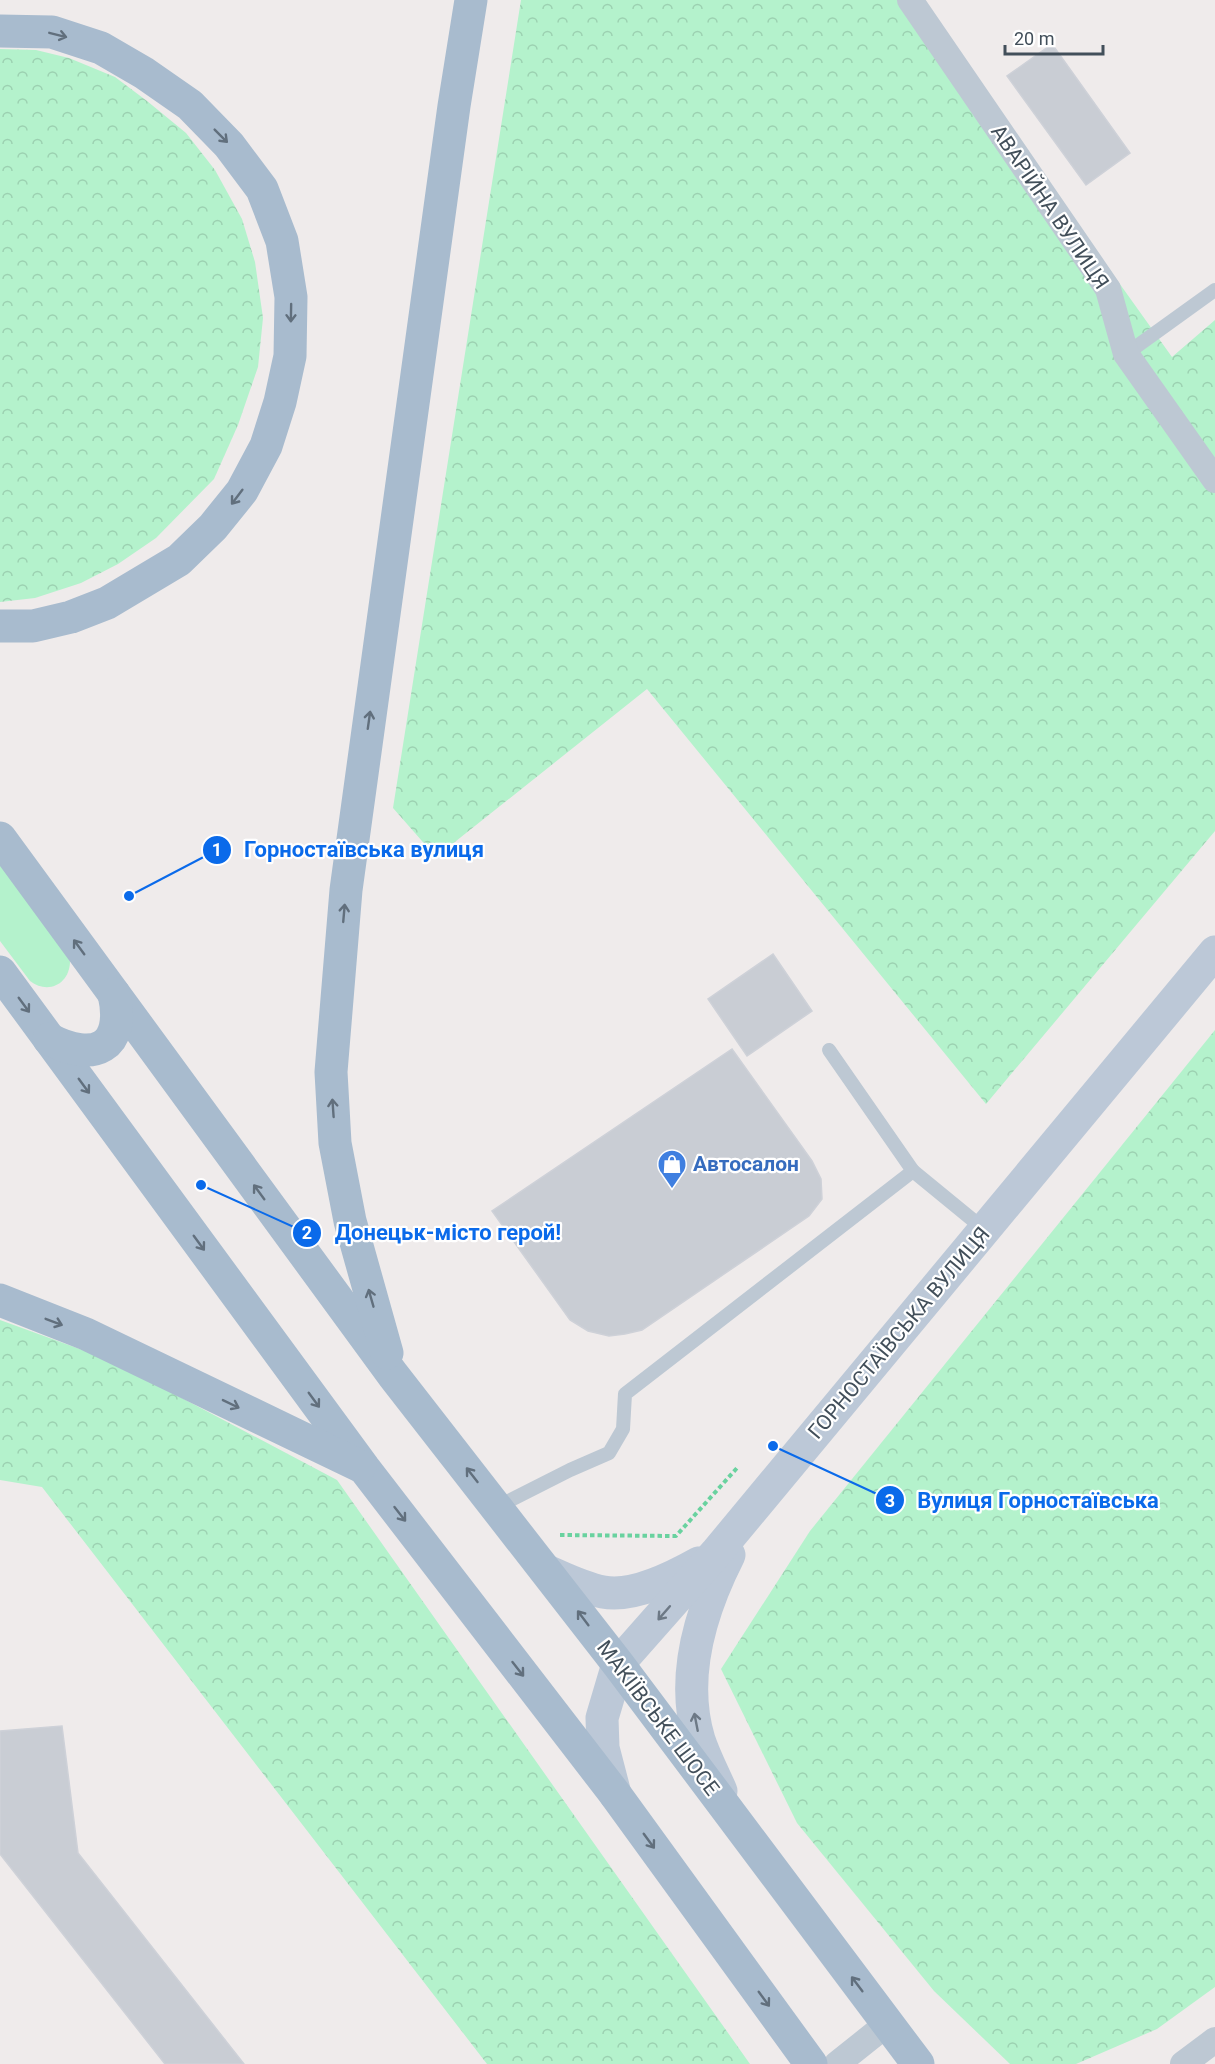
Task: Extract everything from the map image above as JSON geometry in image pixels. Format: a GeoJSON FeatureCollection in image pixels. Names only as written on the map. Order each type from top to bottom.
{"type":"FeatureCollection","features":[{"type":"Feature","properties":{"kind":"main road"},"geometry":{"type":"LineString","coordinates":[[393,1375],[350,1221],[335,1143],[331,1072],[346,890],[454,106],[471,0]]}},
{"type":"Feature","properties":{"kind":"main road"},"geometry":{"type":"LineString","coordinates":[[0,31],[52,32],[101,48],[144,73],[190,105],[230,145],[262,189],[282,241],[291,297],[291,356],[266,446],[242,490],[213,527],[179,560],[107,603],[71,617],[33,626],[0,626]]}},
{"type":"Feature","properties":{"kind":"main road","name":"МАКІЇВСЬКЕ ШОСЕ"},"geometry":{"type":"LineString","coordinates":[[0,838],[393,1375],[618,1664],[918,2064]]}},
{"type":"Feature","properties":{"kind":"main road","name":"ГОРНОСТАЇВСЬКА ВУЛИЦЯ"},"geometry":{"type":"LineString","coordinates":[[615,1794],[603,1748],[602,1718],[618,1664],[750,1513],[1215,952]]}},
{"type":"Feature","properties":{"kind":"main road"},"geometry":{"type":"LineString","coordinates":[[0,972],[364,1468],[615,1794],[811,2064]]}},
{"type":"Feature","properties":{"kind":"main road"},"geometry":{"type":"LineString","coordinates":[[49,1039],[76,1050],[88,1051],[102,1045],[109,1039],[117,1021],[114,994]]}},
{"type":"Feature","properties":{"kind":"main road"},"geometry":{"type":"LineString","coordinates":[[0,1300],[86,1334],[364,1468]]}},
{"type":"Feature","properties":{"kind":"main road"},"geometry":{"type":"LineString","coordinates":[[731,1816],[699,1740],[690,1695],[693,1661],[711,1590],[750,1513]]}},
{"type":"Feature","properties":{"kind":"main road"},"geometry":{"type":"LineString","coordinates":[[547,1571],[576,1584],[605,1593],[629,1591],[679,1574],[716,1553]]}},
{"type":"Feature","properties":{"kind":"street","name":"АВАРІЙНА ВУЛИЦЯ"},"geometry":{"type":"LineString","coordinates":[[910,0],[1108,289],[1126,354],[1215,480]]}},
{"type":"Feature","properties":{"kind":"street"},"geometry":{"type":"LineString","coordinates":[[837,2064],[887,2024]]}},
{"type":"Feature","properties":{"kind":"street"},"geometry":{"type":"LineString","coordinates":[[1183,2064],[1215,2040]]}},
{"type":"Feature","properties":{"kind":"lane"},"geometry":{"type":"LineString","coordinates":[[1126,354],[1215,290]]}},
{"type":"Feature","properties":{"kind":"lane"},"geometry":{"type":"LineString","coordinates":[[829,1050],[913,1171],[985,1230]]}},
{"type":"Feature","properties":{"kind":"lane"},"geometry":{"type":"LineString","coordinates":[[497,1508],[570,1470],[609,1453],[623,1429],[625,1394],[913,1171]]}},
{"type":"Feature","properties":{"kind":"green space"},"geometry":{"type":"Polygon","coordinates":[[[521,0],[917,0],[1172,357],[1215,320],[1215,831],[986,1104],[647,689],[436,857],[393,808],[521,0]]]}},
{"type":"Feature","properties":{"kind":"green space"},"geometry":{"type":"Polygon","coordinates":[[[0,49],[36,50],[69,58],[115,77],[186,133],[215,170],[242,219],[255,262],[263,318],[258,367],[238,425],[214,479],[156,538],[118,564],[81,583],[35,598],[0,602],[0,49]]]}},
{"type":"Feature","properties":{"kind":"green space"},"geometry":{"type":"Polygon","coordinates":[[[0,860],[70,961],[66,976],[57,985],[44,987],[30,981],[0,941],[0,860]]]}},
{"type":"Feature","properties":{"kind":"green space"},"geometry":{"type":"Polygon","coordinates":[[[1215,1030],[1215,1987],[1157,2029],[1076,2064],[1010,2064],[934,1991],[797,1823],[721,1669],[810,1531],[1215,1030]]]}},
{"type":"Feature","properties":{"kind":"green space"},"geometry":{"type":"Polygon","coordinates":[[[0,1320],[110,1360],[337,1480],[750,2064],[487,2064],[42,1487],[0,1480],[0,1320]]]}},
{"type":"Feature","properties":{"kind":"building"},"geometry":{"type":"Polygon","coordinates":[[[1052,44],[1130,153],[1086,185],[1007,76],[1052,44]]]}},
{"type":"Feature","properties":{"kind":"building"},"geometry":{"type":"Polygon","coordinates":[[[773,954],[812,1011],[747,1056],[708,999],[773,954]]]}},
{"type":"Feature","properties":{"kind":"building","name":"Автосалон"},"geometry":{"type":"Polygon","coordinates":[[[732,1049],[812,1161],[821,1179],[822,1199],[809,1216],[642,1330],[609,1336],[588,1331],[570,1320],[492,1211],[732,1049]]]}},
{"type":"Feature","properties":{"kind":"building"},"geometry":{"type":"Polygon","coordinates":[[[62,1726],[78,1853],[244,2064],[165,2064],[0,1854],[0,1731],[62,1726]]]}},
{"type":"Feature","properties":{"kind":"place","name":"Горностаївська вулиця"},"geometry":{"type":"Point","coordinates":[129,896]}},
{"type":"Feature","properties":{"kind":"place","name":"Донецьк-місто герой!"},"geometry":{"type":"Point","coordinates":[201,1185]}},
{"type":"Feature","properties":{"kind":"place","name":"Автосалон"},"geometry":{"type":"Point","coordinates":[672,1190]}},
{"type":"Feature","properties":{"kind":"place","name":"Вулиця Горностаївська"},"geometry":{"type":"Point","coordinates":[773,1446]}}]}
